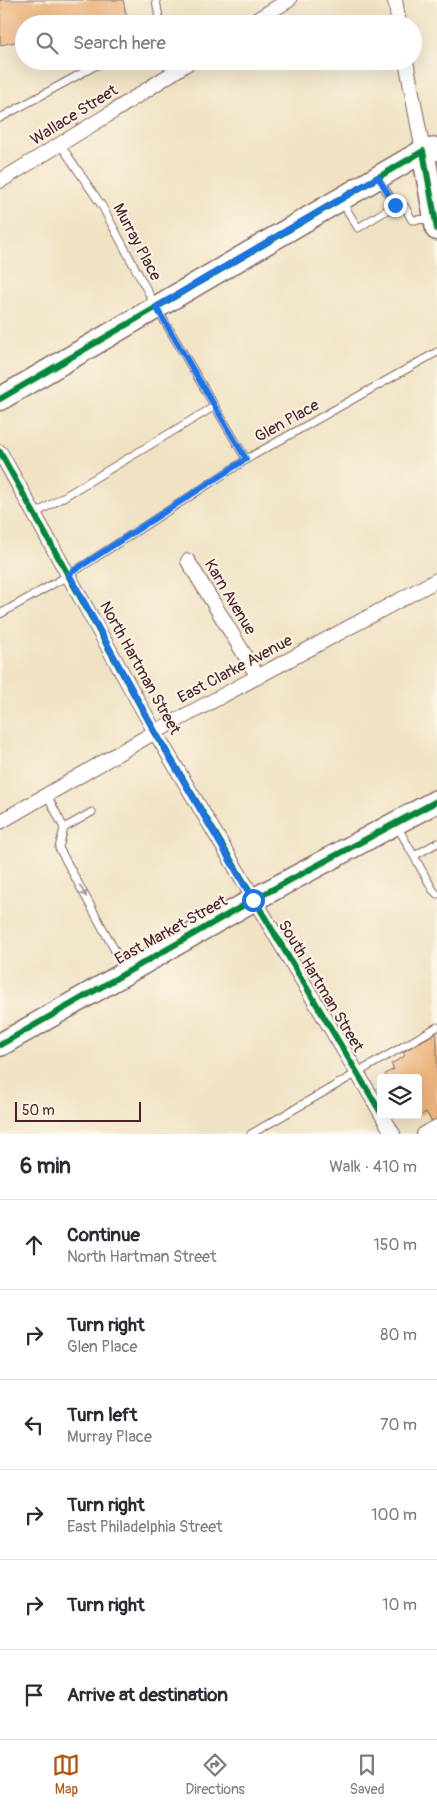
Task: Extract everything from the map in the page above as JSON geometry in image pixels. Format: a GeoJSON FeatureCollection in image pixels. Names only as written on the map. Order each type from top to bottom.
{"type":"FeatureCollection","features":[{"type":"Feature","properties":{"kind":"main road"},"geometry":{"type":"LineString","coordinates":[[0,399],[340,199],[430,150],[436,224]]}},
{"type":"Feature","properties":{"kind":"main road"},"geometry":{"type":"LineString","coordinates":[[404,817],[437,796]]}},
{"type":"Feature","properties":{"kind":"main road","name":"East Market Street"},"geometry":{"type":"LineString","coordinates":[[0,1045],[253,900],[404,817],[437,801]]}},
{"type":"Feature","properties":{"kind":"street"},"geometry":{"type":"LineString","coordinates":[[260,15],[271,5],[288,0]]}},
{"type":"Feature","properties":{"kind":"street"},"geometry":{"type":"LineString","coordinates":[[395,0],[398,15]]}},
{"type":"Feature","properties":{"kind":"street","name":"Wallace Street"},"geometry":{"type":"LineString","coordinates":[[0,181],[60,144],[168,70]]}},
{"type":"Feature","properties":{"kind":"street"},"geometry":{"type":"LineString","coordinates":[[408,70],[430,150]]}},
{"type":"Feature","properties":{"kind":"street","name":"North Hartman Street"},"geometry":{"type":"LineString","coordinates":[[0,452],[155,732],[253,900]]}},
{"type":"Feature","properties":{"kind":"street","name":"Karn Avenue"},"geometry":{"type":"LineString","coordinates":[[188,561],[258,677]]}},
{"type":"Feature","properties":{"kind":"street","name":"East Clarke Avenue"},"geometry":{"type":"LineString","coordinates":[[0,822],[155,732],[437,580]]}},
{"type":"Feature","properties":{"kind":"street","name":"South Hartman Street"},"geometry":{"type":"LineString","coordinates":[[253,900],[377,1106]]}},
{"type":"Feature","properties":{"kind":"street","name":"South Hartman Street"},"geometry":{"type":"LineString","coordinates":[[385,1119],[393,1134]]}},
{"type":"Feature","properties":{"kind":"street"},"geometry":{"type":"LineString","coordinates":[[424,1134],[437,1126]]}},
{"type":"Feature","properties":{"kind":"lane"},"geometry":{"type":"LineString","coordinates":[[156,0],[158,15]]}},
{"type":"Feature","properties":{"kind":"lane"},"geometry":{"type":"LineString","coordinates":[[0,118],[88,70]]}},
{"type":"Feature","properties":{"kind":"lane","name":"Murray Place"},"geometry":{"type":"LineString","coordinates":[[60,144],[102,206],[156,307],[246,459]]}},
{"type":"Feature","properties":{"kind":"lane"},"geometry":{"type":"LineString","coordinates":[[378,177],[395,205]]}},
{"type":"Feature","properties":{"kind":"lane"},"geometry":{"type":"LineString","coordinates":[[340,199],[358,228],[395,205],[405,207],[412,220],[436,224]]}},
{"type":"Feature","properties":{"kind":"lane","name":"Glen Place"},"geometry":{"type":"LineString","coordinates":[[0,614],[69,574],[246,459],[437,352]]}},
{"type":"Feature","properties":{"kind":"lane"},"geometry":{"type":"LineString","coordinates":[[35,514],[215,406]]}},
{"type":"Feature","properties":{"kind":"lane"},"geometry":{"type":"LineString","coordinates":[[47,795],[64,828],[59,848],[127,971]]}},
{"type":"Feature","properties":{"kind":"lane"},"geometry":{"type":"LineString","coordinates":[[64,828],[92,812]]}},
{"type":"Feature","properties":{"kind":"lane"},"geometry":{"type":"LineString","coordinates":[[404,817],[414,856],[436,892]]}},
{"type":"Feature","properties":{"kind":"lane"},"geometry":{"type":"LineString","coordinates":[[414,856],[437,843]]}},
{"type":"Feature","properties":{"kind":"lane"},"geometry":{"type":"LineString","coordinates":[[251,1134],[437,1027]]}},
{"type":"Feature","properties":{"kind":"building"},"geometry":{"type":"Polygon","coordinates":[[[0,0],[123,0],[126,15],[15,15],[15,42],[0,45],[0,0]]]}},
{"type":"Feature","properties":{"kind":"building"},"geometry":{"type":"Polygon","coordinates":[[[437,1032],[437,1119],[432,1122],[426,1112],[422,1114],[422,1074],[385,1074],[394,1069],[391,1064],[405,1056],[403,1052],[437,1032]]]}},
{"type":"Feature","properties":{"kind":"cycle path"},"geometry":{"type":"LineString","coordinates":[[0,399],[423,151],[437,229]]}},
{"type":"Feature","properties":{"kind":"cycle path"},"geometry":{"type":"LineString","coordinates":[[0,452],[155,732],[377,1106]]}},
{"type":"Feature","properties":{"kind":"cycle path"},"geometry":{"type":"LineString","coordinates":[[0,1045],[253,900],[437,801]]}},
{"type":"Feature","properties":{"kind":"route"},"geometry":{"type":"LineString","coordinates":[[253,900],[155,732],[69,574],[246,459],[156,307],[378,177],[395,205]]}}]}
